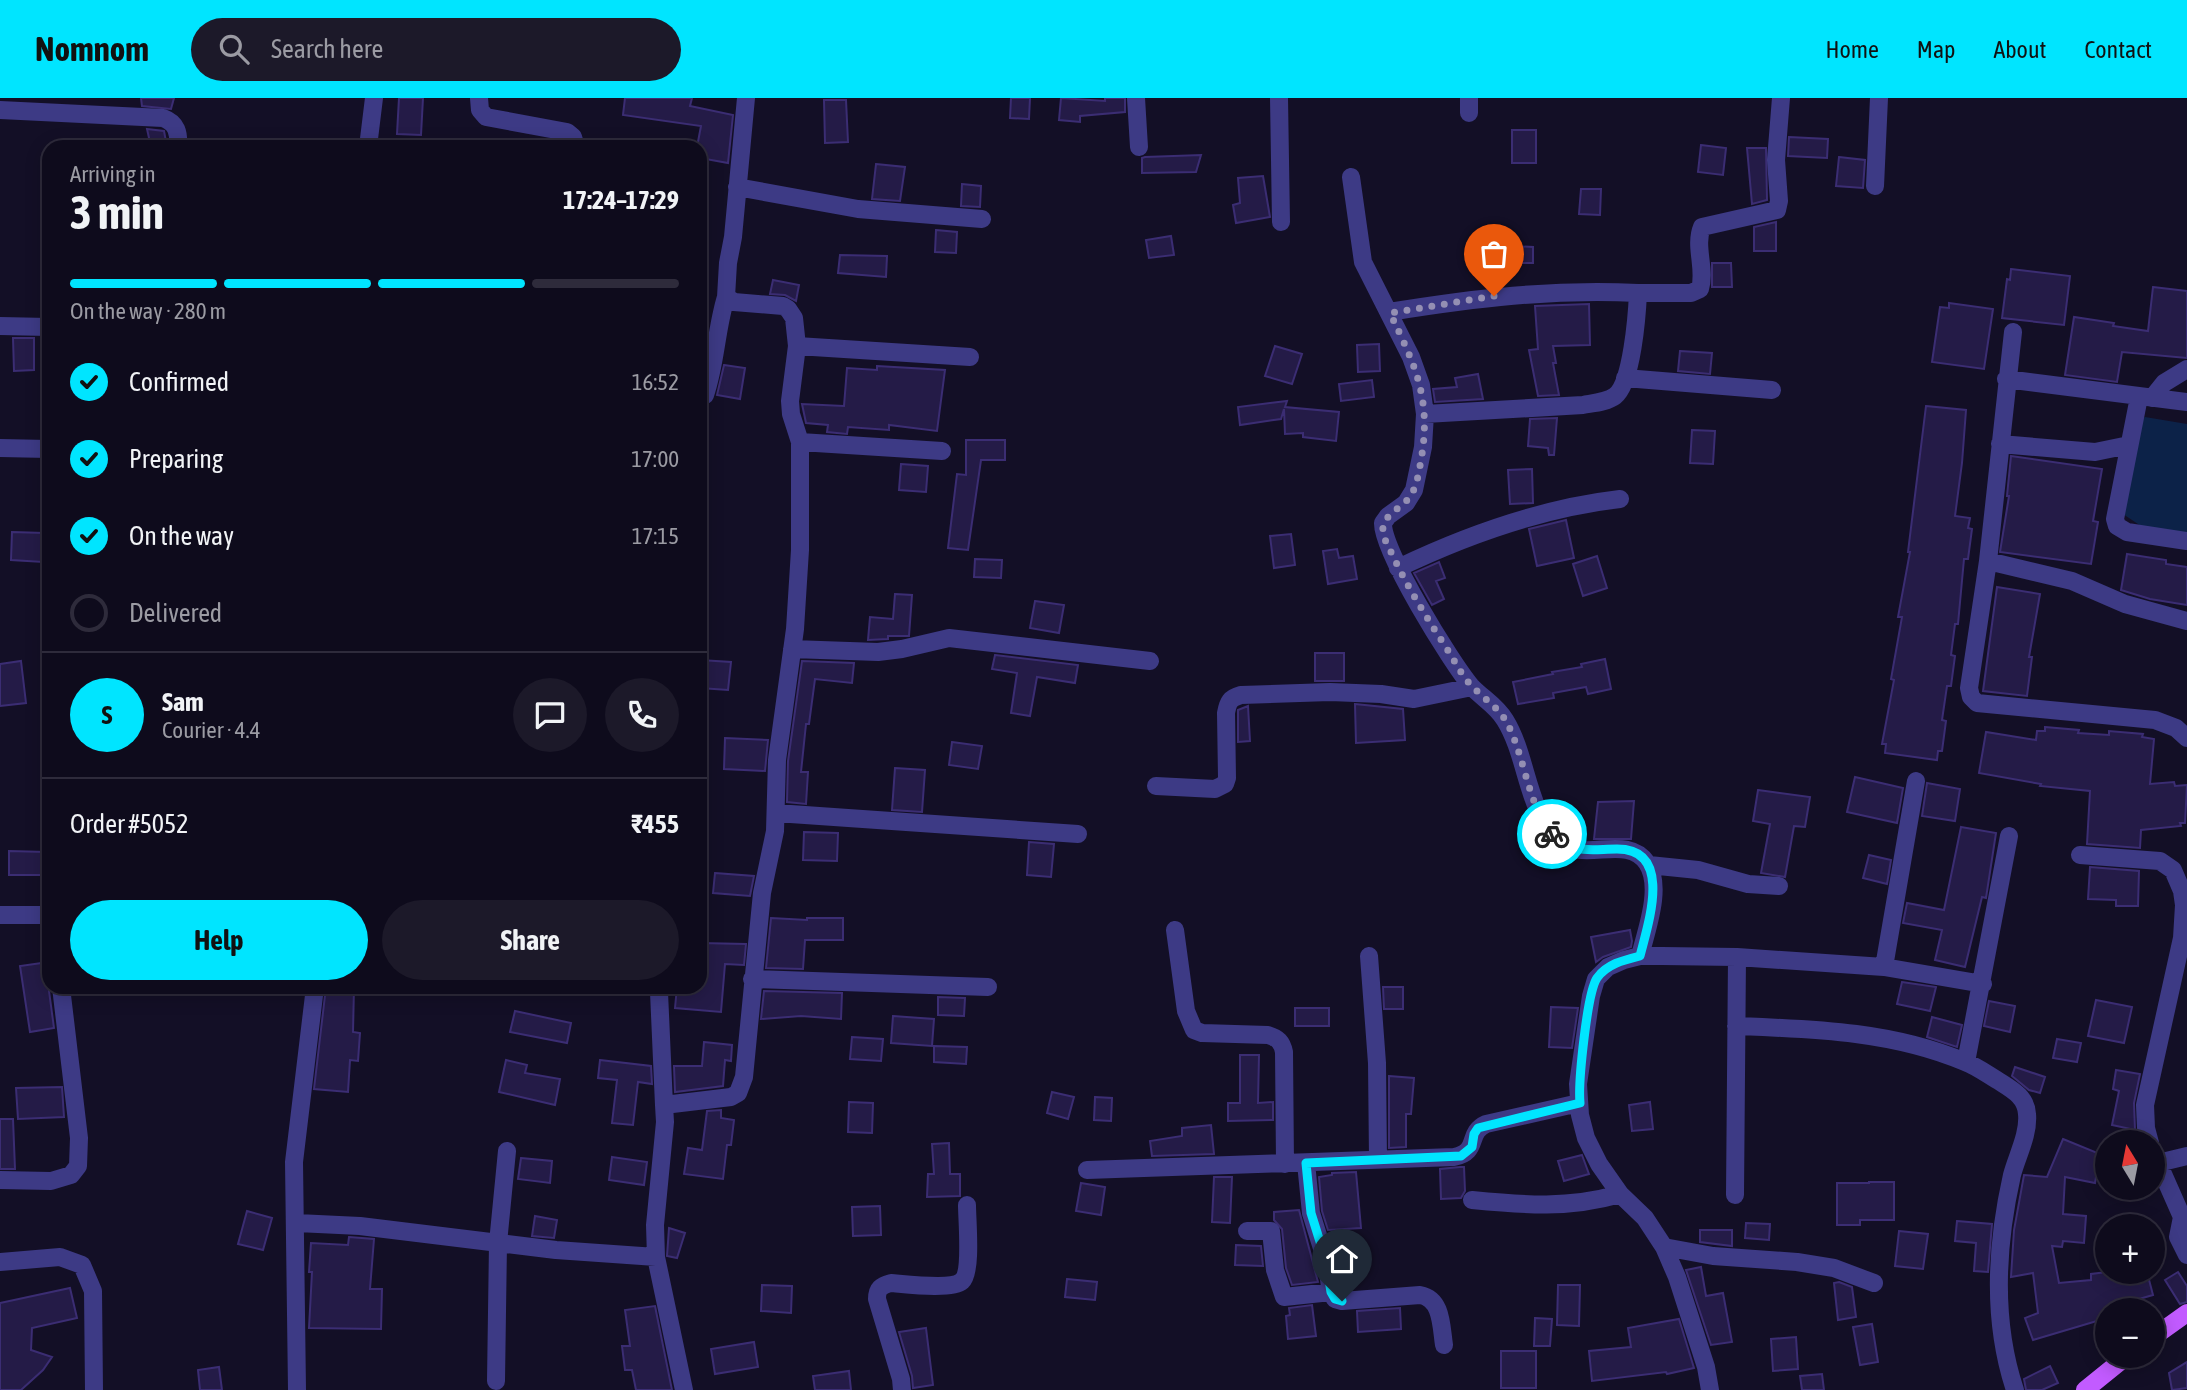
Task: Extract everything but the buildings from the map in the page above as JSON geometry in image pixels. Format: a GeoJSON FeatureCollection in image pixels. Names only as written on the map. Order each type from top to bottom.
{"type":"FeatureCollection","features":[{"type":"Feature","properties":{"kind":"main road"},"geometry":{"type":"LineString","coordinates":[[2165,1329],[2187,1313]]}},
{"type":"Feature","properties":{"kind":"main road"},"geometry":{"type":"LineString","coordinates":[[2085,1390],[2112,1368]]}},
{"type":"Feature","properties":{"kind":"street"},"geometry":{"type":"LineString","coordinates":[[369,140],[374,98]]}},
{"type":"Feature","properties":{"kind":"street"},"geometry":{"type":"LineString","coordinates":[[479,98],[480,110],[486,117],[567,132],[574,140]]}},
{"type":"Feature","properties":{"kind":"street"},"geometry":{"type":"LineString","coordinates":[[707,389],[726,297],[746,98]]}},
{"type":"Feature","properties":{"kind":"street"},"geometry":{"type":"LineString","coordinates":[[1136,98],[1139,148]]}},
{"type":"Feature","properties":{"kind":"street"},"geometry":{"type":"LineString","coordinates":[[1279,98],[1281,222]]}},
{"type":"Feature","properties":{"kind":"street"},"geometry":{"type":"LineString","coordinates":[[1390,313],[1473,298],[1537,292],[1690,293],[1700,289],[1703,279],[1699,234],[1702,227],[1777,209],[1779,201],[1776,160],[1781,98]]}},
{"type":"Feature","properties":{"kind":"street"},"geometry":{"type":"LineString","coordinates":[[1875,186],[1879,98]]}},
{"type":"Feature","properties":{"kind":"street"},"geometry":{"type":"LineString","coordinates":[[0,110],[163,118],[172,122],[177,130],[178,140]]}},
{"type":"Feature","properties":{"kind":"street"},"geometry":{"type":"LineString","coordinates":[[1351,177],[1363,262],[1411,357],[1421,385],[1425,414],[1423,447],[1414,490],[1406,503],[1383,523],[1385,539],[1398,568],[1472,687],[1492,702],[1505,720],[1546,827],[1560,843],[1574,849],[1621,849],[1638,852],[1648,864],[1653,888],[1652,907],[1640,956]]}},
{"type":"Feature","properties":{"kind":"street"},"geometry":{"type":"LineString","coordinates":[[737,187],[858,209],[982,219]]}},
{"type":"Feature","properties":{"kind":"street"},"geometry":{"type":"LineString","coordinates":[[1425,414],[1583,405],[1617,395],[1632,352],[1638,293]]}},
{"type":"Feature","properties":{"kind":"street"},"geometry":{"type":"LineString","coordinates":[[664,1105],[731,1097],[738,1093],[744,1077],[762,893],[775,831],[778,750],[792,649],[800,550],[800,442],[791,414],[790,401],[797,346],[794,318],[783,306],[734,302],[726,297]]}},
{"type":"Feature","properties":{"kind":"street"},"geometry":{"type":"LineString","coordinates":[[0,326],[42,327]]}},
{"type":"Feature","properties":{"kind":"street"},"geometry":{"type":"LineString","coordinates":[[2013,332],[1988,561],[1969,688],[1971,697],[1977,703],[2155,720],[2176,728],[2187,738]]}},
{"type":"Feature","properties":{"kind":"street"},"geometry":{"type":"LineString","coordinates":[[797,346],[970,357]]}},
{"type":"Feature","properties":{"kind":"street"},"geometry":{"type":"LineString","coordinates":[[2187,369],[2174,374],[2145,397],[2129,446],[2115,519],[2118,526],[2127,532],[2187,541]]}},
{"type":"Feature","properties":{"kind":"street"},"geometry":{"type":"LineString","coordinates":[[1625,377],[1772,390]]}},
{"type":"Feature","properties":{"kind":"street"},"geometry":{"type":"LineString","coordinates":[[2006,379],[2187,402]]}},
{"type":"Feature","properties":{"kind":"street"},"geometry":{"type":"LineString","coordinates":[[800,442],[942,451]]}},
{"type":"Feature","properties":{"kind":"street"},"geometry":{"type":"LineString","coordinates":[[2000,444],[2095,452],[2129,446]]}},
{"type":"Feature","properties":{"kind":"street"},"geometry":{"type":"LineString","coordinates":[[0,448],[42,449]]}},
{"type":"Feature","properties":{"kind":"street"},"geometry":{"type":"LineString","coordinates":[[1398,568],[1446,546],[1530,517],[1586,503],[1620,499]]}},
{"type":"Feature","properties":{"kind":"street"},"geometry":{"type":"LineString","coordinates":[[1988,561],[2072,581],[2125,604],[2187,621]]}},
{"type":"Feature","properties":{"kind":"street"},"geometry":{"type":"LineString","coordinates":[[792,649],[878,652],[949,638],[1150,661]]}},
{"type":"Feature","properties":{"kind":"street"},"geometry":{"type":"LineString","coordinates":[[1156,786],[1215,789],[1225,784],[1227,704],[1241,695],[1330,692],[1381,694],[1414,699],[1472,687]]}},
{"type":"Feature","properties":{"kind":"street"},"geometry":{"type":"LineString","coordinates":[[1884,967],[1916,780]]}},
{"type":"Feature","properties":{"kind":"street"},"geometry":{"type":"LineString","coordinates":[[776,813],[1078,834]]}},
{"type":"Feature","properties":{"kind":"street"},"geometry":{"type":"LineString","coordinates":[[1966,1062],[1983,984],[2009,836]]}},
{"type":"Feature","properties":{"kind":"street"},"geometry":{"type":"LineString","coordinates":[[2080,855],[2160,861],[2173,870],[2182,891],[2182,938],[2146,1105],[2147,1130]]}},
{"type":"Feature","properties":{"kind":"street"},"geometry":{"type":"LineString","coordinates":[[1648,864],[1698,870],[1748,884],[1779,886]]}},
{"type":"Feature","properties":{"kind":"street"},"geometry":{"type":"LineString","coordinates":[[0,915],[42,915]]}},
{"type":"Feature","properties":{"kind":"street"},"geometry":{"type":"LineString","coordinates":[[1175,929],[1186,1011],[1194,1030],[1202,1033],[1268,1035],[1283,1044],[1285,1164]]}},
{"type":"Feature","properties":{"kind":"street"},"geometry":{"type":"LineString","coordinates":[[1369,956],[1377,1063],[1378,1160]]}},
{"type":"Feature","properties":{"kind":"street"},"geometry":{"type":"LineString","coordinates":[[1710,1390],[1706,1367],[1677,1277],[1664,1247],[1645,1218],[1620,1194],[1599,1164],[1586,1138],[1578,1084],[1596,979],[1608,967],[1640,956],[1737,957],[1884,967],[1983,984]]}},
{"type":"Feature","properties":{"kind":"street"},"geometry":{"type":"LineString","coordinates":[[1735,1195],[1737,957]]}},
{"type":"Feature","properties":{"kind":"street"},"geometry":{"type":"LineString","coordinates":[[752,979],[988,987]]}},
{"type":"Feature","properties":{"kind":"street"},"geometry":{"type":"LineString","coordinates":[[0,1180],[51,1181],[71,1175],[78,1166],[79,1138],[62,994]]}},
{"type":"Feature","properties":{"kind":"street"},"geometry":{"type":"LineString","coordinates":[[297,1390],[294,1162],[314,994]]}},
{"type":"Feature","properties":{"kind":"street"},"geometry":{"type":"LineString","coordinates":[[659,994],[664,1134],[656,1257],[684,1390]]}},
{"type":"Feature","properties":{"kind":"street"},"geometry":{"type":"LineString","coordinates":[[1736,1027],[1833,1030],[1918,1046],[1966,1062],[2017,1092],[2024,1100],[2028,1112],[2027,1124],[2012,1176],[2002,1233],[1999,1284],[2000,1324],[2005,1361],[2015,1390]]}},
{"type":"Feature","properties":{"kind":"street"},"geometry":{"type":"LineString","coordinates":[[1087,1170],[1461,1156],[1472,1147],[1478,1128],[1580,1103]]}},
{"type":"Feature","properties":{"kind":"street"},"geometry":{"type":"LineString","coordinates":[[496,1381],[498,1243],[507,1151]]}},
{"type":"Feature","properties":{"kind":"street"},"geometry":{"type":"LineString","coordinates":[[2165,1156],[2187,1156]]}},
{"type":"Feature","properties":{"kind":"street"},"geometry":{"type":"LineString","coordinates":[[1306,1163],[1311,1213],[1335,1299],[1342,1301],[1420,1295],[1429,1297],[1438,1310],[1444,1345]]}},
{"type":"Feature","properties":{"kind":"street"},"geometry":{"type":"LineString","coordinates":[[2165,1179],[2182,1217],[2178,1237],[2187,1255]]}},
{"type":"Feature","properties":{"kind":"street"},"geometry":{"type":"LineString","coordinates":[[1472,1200],[1562,1206],[1593,1202],[1620,1194]]}},
{"type":"Feature","properties":{"kind":"street"},"geometry":{"type":"LineString","coordinates":[[902,1390],[877,1292],[881,1286],[891,1283],[960,1283],[966,1275],[967,1264],[967,1205]]}},
{"type":"Feature","properties":{"kind":"street"},"geometry":{"type":"LineString","coordinates":[[296,1223],[360,1226],[556,1250],[656,1257]]}},
{"type":"Feature","properties":{"kind":"street"},"geometry":{"type":"LineString","coordinates":[[1247,1231],[1271,1231],[1275,1270],[1283,1297],[1331,1292]]}},
{"type":"Feature","properties":{"kind":"street"},"geometry":{"type":"LineString","coordinates":[[1664,1247],[1713,1256],[1797,1262],[1834,1268],[1874,1283]]}},
{"type":"Feature","properties":{"kind":"street"},"geometry":{"type":"LineString","coordinates":[[0,1262],[60,1257],[82,1265],[93,1291],[93,1390]]}},
{"type":"Feature","properties":{"kind":"water"},"geometry":{"type":"Polygon","coordinates":[[[2145,417],[2187,424],[2187,533],[2141,526],[2120,512],[2131,428],[2145,417]]]}},
{"type":"Feature","properties":{"kind":"way so far"},"geometry":{"type":"LineString","coordinates":[[1494,296],[1390,313],[1421,385],[1425,414],[1423,447],[1414,490],[1406,503],[1388,516],[1383,523],[1383,531],[1398,568],[1432,626],[1472,687],[1492,702],[1505,720],[1546,827],[1552,834]]}},
{"type":"Feature","properties":{"kind":"route"},"geometry":{"type":"LineString","coordinates":[[1342,1301],[1335,1299],[1331,1292],[1326,1261],[1311,1213],[1306,1163],[1461,1156],[1472,1147],[1478,1128],[1486,1124],[1580,1103],[1578,1084],[1596,979],[1608,967],[1640,956],[1652,907],[1653,888],[1648,864],[1638,852],[1621,849],[1574,849],[1560,843],[1552,834]]}}]}
